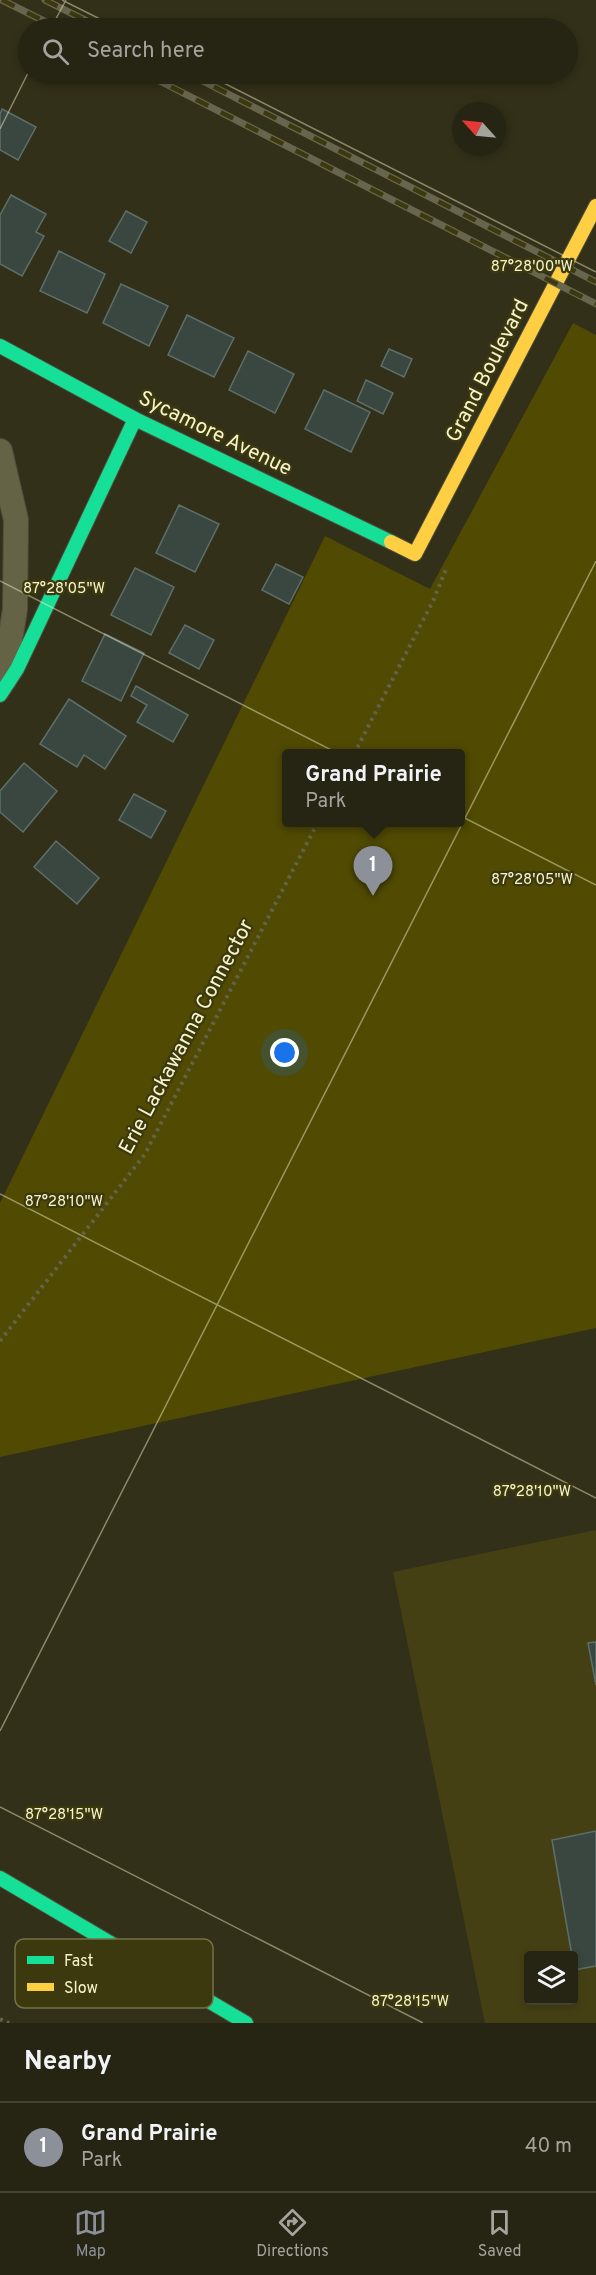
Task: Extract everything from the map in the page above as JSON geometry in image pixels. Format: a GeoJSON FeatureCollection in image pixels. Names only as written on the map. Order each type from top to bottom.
{"type":"FeatureCollection","features":[{"type":"Feature","properties":{"kind":"main road","name":"Grand Boulevard"},"geometry":{"type":"LineString","coordinates":[[415,554],[596,206]]}},
{"type":"Feature","properties":{"kind":"main road","name":"Sycamore Avenue"},"geometry":{"type":"LineString","coordinates":[[0,346],[135,419],[415,554]]}},
{"type":"Feature","properties":{"kind":"main road"},"geometry":{"type":"LineString","coordinates":[[1,693],[17,669],[135,419]]}},
{"type":"Feature","properties":{"kind":"main road"},"geometry":{"type":"LineString","coordinates":[[0,1878],[103,1939]]}},
{"type":"Feature","properties":{"kind":"main road"},"geometry":{"type":"LineString","coordinates":[[213,2004],[246,2023]]}},
{"type":"Feature","properties":{"kind":"street"},"geometry":{"type":"LineString","coordinates":[[0,451],[16,520],[15,609],[1,693]]}},
{"type":"Feature","properties":{"kind":"path"},"geometry":{"type":"LineString","coordinates":[[356,749],[435,599],[446,568],[415,554]]}},
{"type":"Feature","properties":{"kind":"path","name":"Erie Lackawanna Connector"},"geometry":{"type":"LineString","coordinates":[[0,1341],[145,1154],[315,827]]}},
{"type":"Feature","properties":{"kind":"path"},"geometry":{"type":"LineString","coordinates":[[0,2019],[9,2023]]}},
{"type":"Feature","properties":{"kind":"shaded area"},"geometry":{"type":"Polygon","coordinates":[[[573,323],[596,335],[596,1328],[0,1457],[0,1203],[325,536],[430,589],[573,323]]]}},
{"type":"Feature","properties":{"kind":"shaded area"},"geometry":{"type":"Polygon","coordinates":[[[596,1530],[596,2023],[485,2023],[393,1572],[596,1530]]]}},
{"type":"Feature","properties":{"kind":"building"},"geometry":{"type":"Polygon","coordinates":[[[2,109],[36,127],[18,160],[0,150],[2,109]]]}},
{"type":"Feature","properties":{"kind":"building"},"geometry":{"type":"Polygon","coordinates":[[[11,195],[46,214],[36,232],[44,236],[22,276],[0,264],[0,215],[11,195]]]}},
{"type":"Feature","properties":{"kind":"building"},"geometry":{"type":"Polygon","coordinates":[[[126,211],[147,222],[131,253],[109,241],[126,211]]]}},
{"type":"Feature","properties":{"kind":"building"},"geometry":{"type":"Polygon","coordinates":[[[59,251],[105,274],[87,313],[40,291],[59,251]]]}},
{"type":"Feature","properties":{"kind":"building"},"geometry":{"type":"Polygon","coordinates":[[[121,284],[168,306],[149,346],[103,323],[121,284]]]}},
{"type":"Feature","properties":{"kind":"building"},"geometry":{"type":"Polygon","coordinates":[[[187,315],[234,338],[214,377],[168,355],[187,315]]]}},
{"type":"Feature","properties":{"kind":"building"},"geometry":{"type":"Polygon","coordinates":[[[389,349],[412,359],[404,377],[381,366],[389,349]]]}},
{"type":"Feature","properties":{"kind":"building"},"geometry":{"type":"Polygon","coordinates":[[[248,351],[294,374],[275,413],[229,390],[248,351]]]}},
{"type":"Feature","properties":{"kind":"building"},"geometry":{"type":"Polygon","coordinates":[[[366,380],[393,393],[383,414],[357,401],[366,380]]]}},
{"type":"Feature","properties":{"kind":"building"},"geometry":{"type":"Polygon","coordinates":[[[324,390],[370,412],[351,452],[305,429],[324,390]]]}},
{"type":"Feature","properties":{"kind":"building"},"geometry":{"type":"Polygon","coordinates":[[[179,505],[219,524],[195,572],[156,553],[179,505]]]}},
{"type":"Feature","properties":{"kind":"building"},"geometry":{"type":"Polygon","coordinates":[[[276,564],[303,577],[289,604],[262,590],[276,564]]]}},
{"type":"Feature","properties":{"kind":"building"},"geometry":{"type":"Polygon","coordinates":[[[135,568],[174,587],[151,635],[111,615],[135,568]]]}},
{"type":"Feature","properties":{"kind":"building"},"geometry":{"type":"Polygon","coordinates":[[[185,625],[214,640],[199,669],[169,653],[185,625]]]}},
{"type":"Feature","properties":{"kind":"building"},"geometry":{"type":"Polygon","coordinates":[[[105,634],[144,653],[121,701],[82,681],[105,634]]]}},
{"type":"Feature","properties":{"kind":"building"},"geometry":{"type":"Polygon","coordinates":[[[136,686],[188,715],[173,742],[137,722],[147,705],[131,696],[136,686]]]}},
{"type":"Feature","properties":{"kind":"building"},"geometry":{"type":"Polygon","coordinates":[[[69,699],[126,736],[105,769],[84,755],[77,767],[40,744],[69,699]]]}},
{"type":"Feature","properties":{"kind":"building"},"geometry":{"type":"Polygon","coordinates":[[[24,763],[57,791],[23,832],[0,812],[0,791],[24,763]]]}},
{"type":"Feature","properties":{"kind":"building"},"geometry":{"type":"Polygon","coordinates":[[[134,794],[166,811],[151,838],[119,820],[134,794]]]}},
{"type":"Feature","properties":{"kind":"building"},"geometry":{"type":"Polygon","coordinates":[[[56,841],[99,878],[77,904],[34,867],[56,841]]]}},
{"type":"Feature","properties":{"kind":"building"},"geometry":{"type":"Polygon","coordinates":[[[596,1642],[596,1685],[588,1643],[596,1642]]]}},
{"type":"Feature","properties":{"kind":"building"},"geometry":{"type":"Polygon","coordinates":[[[596,1831],[596,1966],[578,1969],[578,1951],[571,1951],[552,1840],[596,1831]]]}},
{"type":"Feature","properties":{"kind":"railway"},"geometry":{"type":"LineString","coordinates":[[2,0],[38,18]]}},
{"type":"Feature","properties":{"kind":"railway"},"geometry":{"type":"LineString","coordinates":[[45,0],[81,18]]}},
{"type":"Feature","properties":{"kind":"railway"},"geometry":{"type":"LineString","coordinates":[[166,84],[596,304]]}},
{"type":"Feature","properties":{"kind":"railway"},"geometry":{"type":"LineString","coordinates":[[209,84],[596,282]]}},
{"type":"Feature","properties":{"kind":"traffic: fast"},"geometry":{"type":"LineString","coordinates":[[0,346],[135,419],[391,542]]}},
{"type":"Feature","properties":{"kind":"traffic: fast"},"geometry":{"type":"LineString","coordinates":[[0,695],[17,669],[135,419]]}},
{"type":"Feature","properties":{"kind":"traffic: fast"},"geometry":{"type":"LineString","coordinates":[[0,1878],[103,1939]]}},
{"type":"Feature","properties":{"kind":"traffic: fast"},"geometry":{"type":"LineString","coordinates":[[213,2004],[246,2023]]}},
{"type":"Feature","properties":{"kind":"traffic: slow"},"geometry":{"type":"LineString","coordinates":[[391,542],[415,554],[596,206]]}},
{"type":"Feature","properties":{"kind":"place","name":"Grand Prairie"},"geometry":{"type":"Point","coordinates":[373,896]}}]}
